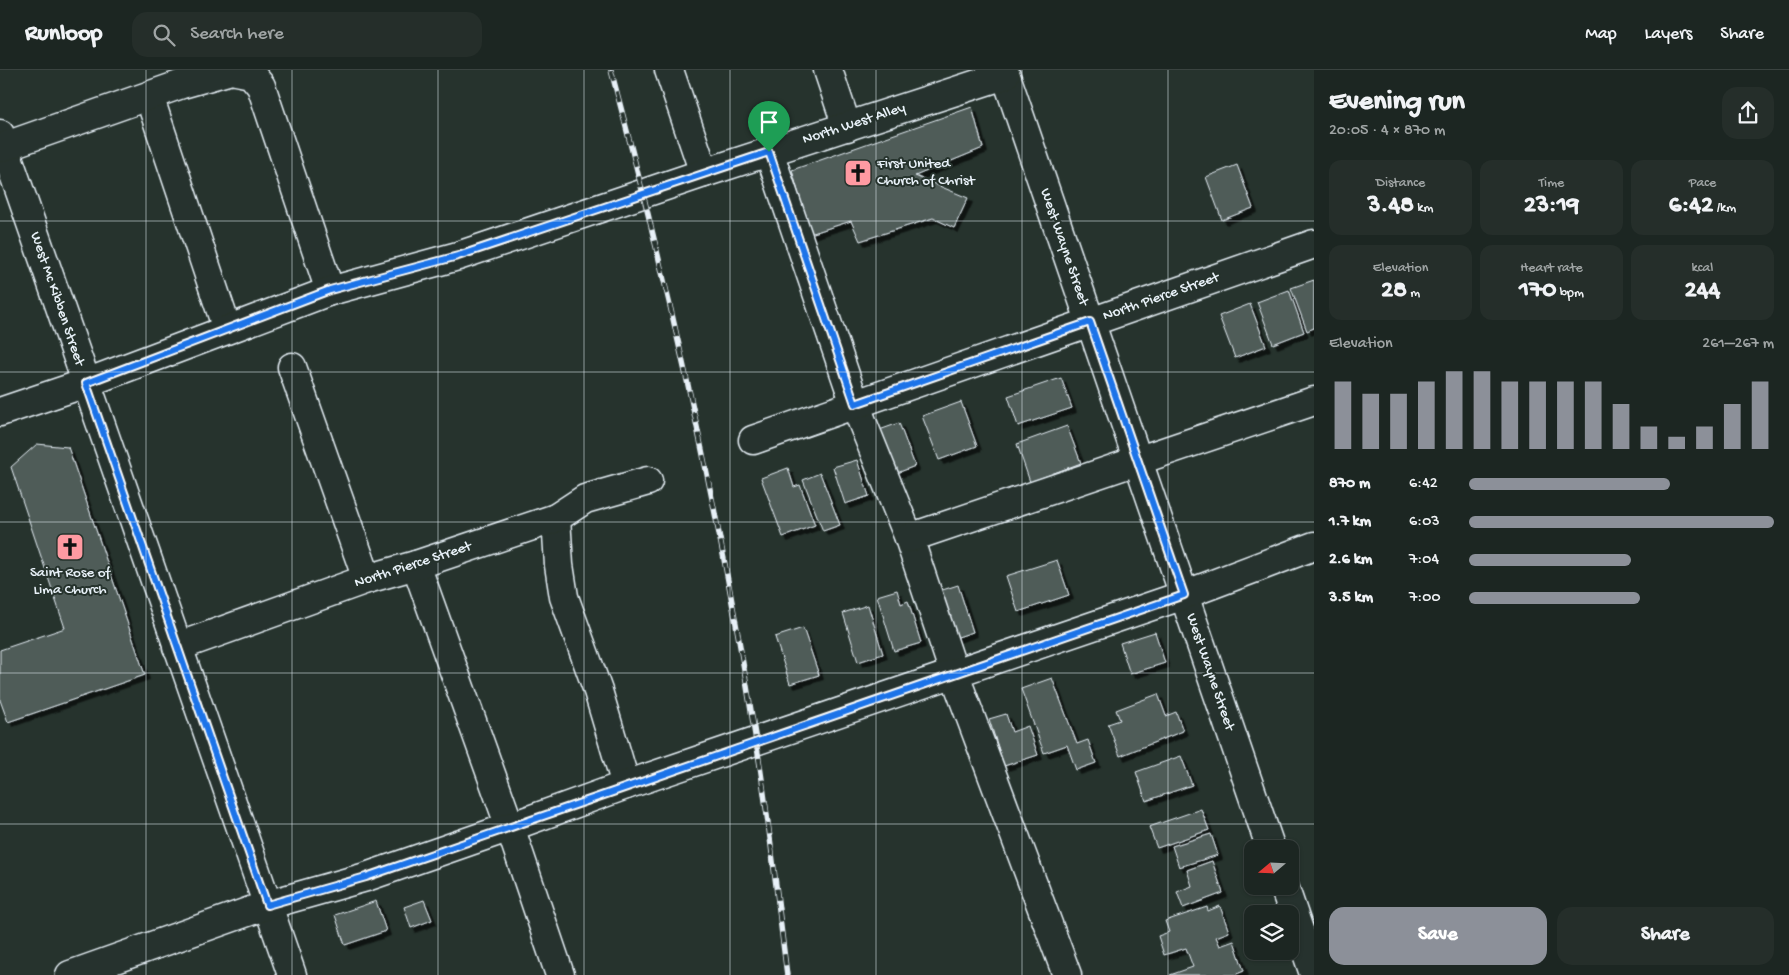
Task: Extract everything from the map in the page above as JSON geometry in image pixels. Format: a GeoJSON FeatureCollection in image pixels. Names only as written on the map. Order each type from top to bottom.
{"type":"FeatureCollection","features":[{"type":"Feature","properties":{"kind":"street"},"geometry":{"type":"LineString","coordinates":[[1,142],[231,70],[251,72],[261,86],[330,290]]}},
{"type":"Feature","properties":{"kind":"street"},"geometry":{"type":"LineString","coordinates":[[669,70],[704,173]]}},
{"type":"Feature","properties":{"kind":"street"},"geometry":{"type":"LineString","coordinates":[[828,70],[847,127]]}},
{"type":"Feature","properties":{"kind":"street","name":"North West Alley"},"geometry":{"type":"LineString","coordinates":[[0,412],[86,383],[330,290],[458,256],[1004,73]]}},
{"type":"Feature","properties":{"kind":"street","name":"West Wayne Street"},"geometry":{"type":"LineString","coordinates":[[1004,73],[1268,840]]}},
{"type":"Feature","properties":{"kind":"street"},"geometry":{"type":"LineString","coordinates":[[148,96],[227,329]]}},
{"type":"Feature","properties":{"kind":"street","name":"West Mc Kibben Street"},"geometry":{"type":"LineString","coordinates":[[1,142],[292,975]]}},
{"type":"Feature","properties":{"kind":"street"},"geometry":{"type":"LineString","coordinates":[[769,152],[855,404],[909,538],[954,673],[1067,975]]}},
{"type":"Feature","properties":{"kind":"street","name":"North Pierce Street"},"geometry":{"type":"LineString","coordinates":[[753,440],[1314,244]]}},
{"type":"Feature","properties":{"kind":"street"},"geometry":{"type":"LineString","coordinates":[[292,367],[367,579]]}},
{"type":"Feature","properties":{"kind":"street"},"geometry":{"type":"LineString","coordinates":[[909,538],[1314,401]]}},
{"type":"Feature","properties":{"kind":"street","name":"North Pierce Street"},"geometry":{"type":"LineString","coordinates":[[177,647],[367,579],[416,566],[556,518],[585,499],[648,481]]}},
{"type":"Feature","properties":{"kind":"street"},"geometry":{"type":"LineString","coordinates":[[556,518],[559,565],[564,597],[598,691],[626,785]]}},
{"type":"Feature","properties":{"kind":"street"},"geometry":{"type":"LineString","coordinates":[[70,975],[267,905],[366,877],[626,785],[1184,595],[1314,546]]}},
{"type":"Feature","properties":{"kind":"street"},"geometry":{"type":"LineString","coordinates":[[416,566],[510,827],[560,975]]}},
{"type":"Feature","properties":{"kind":"street"},"geometry":{"type":"LineString","coordinates":[[1287,895],[1314,974]]}},
{"type":"Feature","properties":{"kind":"building","name":"First United Church of Christ"},"geometry":{"type":"Polygon","coordinates":[[[972,107],[983,148],[915,176],[968,198],[954,228],[933,218],[860,241],[851,221],[810,234],[792,170],[972,107]]]}},
{"type":"Feature","properties":{"kind":"building"},"geometry":{"type":"Polygon","coordinates":[[[1237,165],[1253,208],[1222,220],[1206,177],[1237,165]]]}},
{"type":"Feature","properties":{"kind":"building"},"geometry":{"type":"Polygon","coordinates":[[[1314,280],[1314,328],[1307,331],[1291,288],[1314,280]]]}},
{"type":"Feature","properties":{"kind":"building"},"geometry":{"type":"Polygon","coordinates":[[[1289,290],[1304,332],[1273,344],[1257,302],[1289,290]]]}},
{"type":"Feature","properties":{"kind":"building"},"geometry":{"type":"Polygon","coordinates":[[[1250,304],[1266,346],[1235,358],[1219,316],[1250,304]]]}},
{"type":"Feature","properties":{"kind":"building"},"geometry":{"type":"Polygon","coordinates":[[[1061,378],[1072,408],[1018,426],[1008,396],[1061,378]]]}},
{"type":"Feature","properties":{"kind":"building"},"geometry":{"type":"Polygon","coordinates":[[[961,402],[977,446],[939,460],[922,416],[961,402]]]}},
{"type":"Feature","properties":{"kind":"building"},"geometry":{"type":"Polygon","coordinates":[[[899,423],[915,466],[887,477],[871,433],[899,423]]]}},
{"type":"Feature","properties":{"kind":"building"},"geometry":{"type":"Polygon","coordinates":[[[1067,426],[1081,463],[1030,482],[1017,444],[1067,426]]]}},
{"type":"Feature","properties":{"kind":"building","name":"Saint Rose of Lima Church"},"geometry":{"type":"Polygon","coordinates":[[[37,444],[68,447],[145,675],[8,722],[0,700],[0,650],[65,628],[11,467],[37,444]]]}},
{"type":"Feature","properties":{"kind":"building"},"geometry":{"type":"Polygon","coordinates":[[[857,460],[869,496],[845,504],[833,467],[857,460]]]}},
{"type":"Feature","properties":{"kind":"building"},"geometry":{"type":"Polygon","coordinates":[[[788,468],[794,487],[800,485],[815,525],[783,537],[761,478],[788,468]]]}},
{"type":"Feature","properties":{"kind":"building"},"geometry":{"type":"Polygon","coordinates":[[[820,473],[840,525],[823,531],[803,480],[820,473]]]}},
{"type":"Feature","properties":{"kind":"building"},"geometry":{"type":"Polygon","coordinates":[[[1057,560],[1069,595],[1018,612],[1006,576],[1057,560]]]}},
{"type":"Feature","properties":{"kind":"building"},"geometry":{"type":"Polygon","coordinates":[[[958,585],[973,632],[946,641],[930,594],[958,585]]]}},
{"type":"Feature","properties":{"kind":"building"},"geometry":{"type":"Polygon","coordinates":[[[897,590],[901,604],[908,601],[921,643],[894,651],[877,596],[897,590]]]}},
{"type":"Feature","properties":{"kind":"building"},"geometry":{"type":"Polygon","coordinates":[[[868,605],[883,654],[858,662],[843,613],[868,605]]]}},
{"type":"Feature","properties":{"kind":"building"},"geometry":{"type":"Polygon","coordinates":[[[803,628],[819,675],[790,684],[775,637],[803,628]]]}},
{"type":"Feature","properties":{"kind":"building"},"geometry":{"type":"Polygon","coordinates":[[[1155,632],[1165,663],[1130,674],[1120,643],[1155,632]]]}},
{"type":"Feature","properties":{"kind":"building"},"geometry":{"type":"Polygon","coordinates":[[[1052,678],[1077,744],[1088,740],[1096,763],[1076,770],[1067,745],[1044,753],[1021,689],[1052,678]]]}},
{"type":"Feature","properties":{"kind":"building"},"geometry":{"type":"Polygon","coordinates":[[[1158,694],[1166,716],[1176,712],[1183,731],[1120,756],[1108,724],[1120,720],[1116,710],[1158,694]]]}},
{"type":"Feature","properties":{"kind":"building"},"geometry":{"type":"Polygon","coordinates":[[[1006,714],[1012,732],[1028,726],[1038,755],[1004,766],[989,719],[1006,714]]]}},
{"type":"Feature","properties":{"kind":"building"},"geometry":{"type":"Polygon","coordinates":[[[1181,756],[1192,785],[1146,801],[1136,772],[1181,756]]]}},
{"type":"Feature","properties":{"kind":"building"},"geometry":{"type":"Polygon","coordinates":[[[1201,809],[1209,830],[1157,848],[1149,827],[1201,809]]]}},
{"type":"Feature","properties":{"kind":"building"},"geometry":{"type":"Polygon","coordinates":[[[1211,834],[1218,855],[1179,867],[1172,846],[1211,834]]]}},
{"type":"Feature","properties":{"kind":"building"},"geometry":{"type":"Polygon","coordinates":[[[1212,861],[1223,893],[1183,908],[1177,892],[1192,886],[1187,870],[1212,861]]]}},
{"type":"Feature","properties":{"kind":"building"},"geometry":{"type":"Polygon","coordinates":[[[424,900],[432,920],[411,928],[404,907],[424,900]]]}},
{"type":"Feature","properties":{"kind":"building"},"geometry":{"type":"Polygon","coordinates":[[[376,901],[386,931],[345,945],[335,915],[376,901]]]}},
{"type":"Feature","properties":{"kind":"building"},"geometry":{"type":"Polygon","coordinates":[[[1220,906],[1229,932],[1216,937],[1220,946],[1234,941],[1244,971],[1234,975],[1170,975],[1193,967],[1186,948],[1164,955],[1158,936],[1169,932],[1165,921],[1207,907],[1208,911],[1220,906]]]}},
{"type":"Feature","properties":{"kind":"railway"},"geometry":{"type":"LineString","coordinates":[[611,70],[673,320],[710,488],[742,656],[761,770],[787,975]]}},
{"type":"Feature","properties":{"kind":"place","name":"First United Church of Christ"},"geometry":{"type":"Point","coordinates":[858,173]}},
{"type":"Feature","properties":{"kind":"place","name":"Saint Rose of Lima Church"},"geometry":{"type":"Point","coordinates":[70,547]}},
{"type":"Feature","properties":{"kind":"route"},"geometry":{"type":"LineString","coordinates":[[769,152],[855,404],[1090,322],[1184,595],[822,718],[724,754],[626,785],[366,877],[267,905],[86,383],[330,290],[458,256],[769,152]]}}]}
